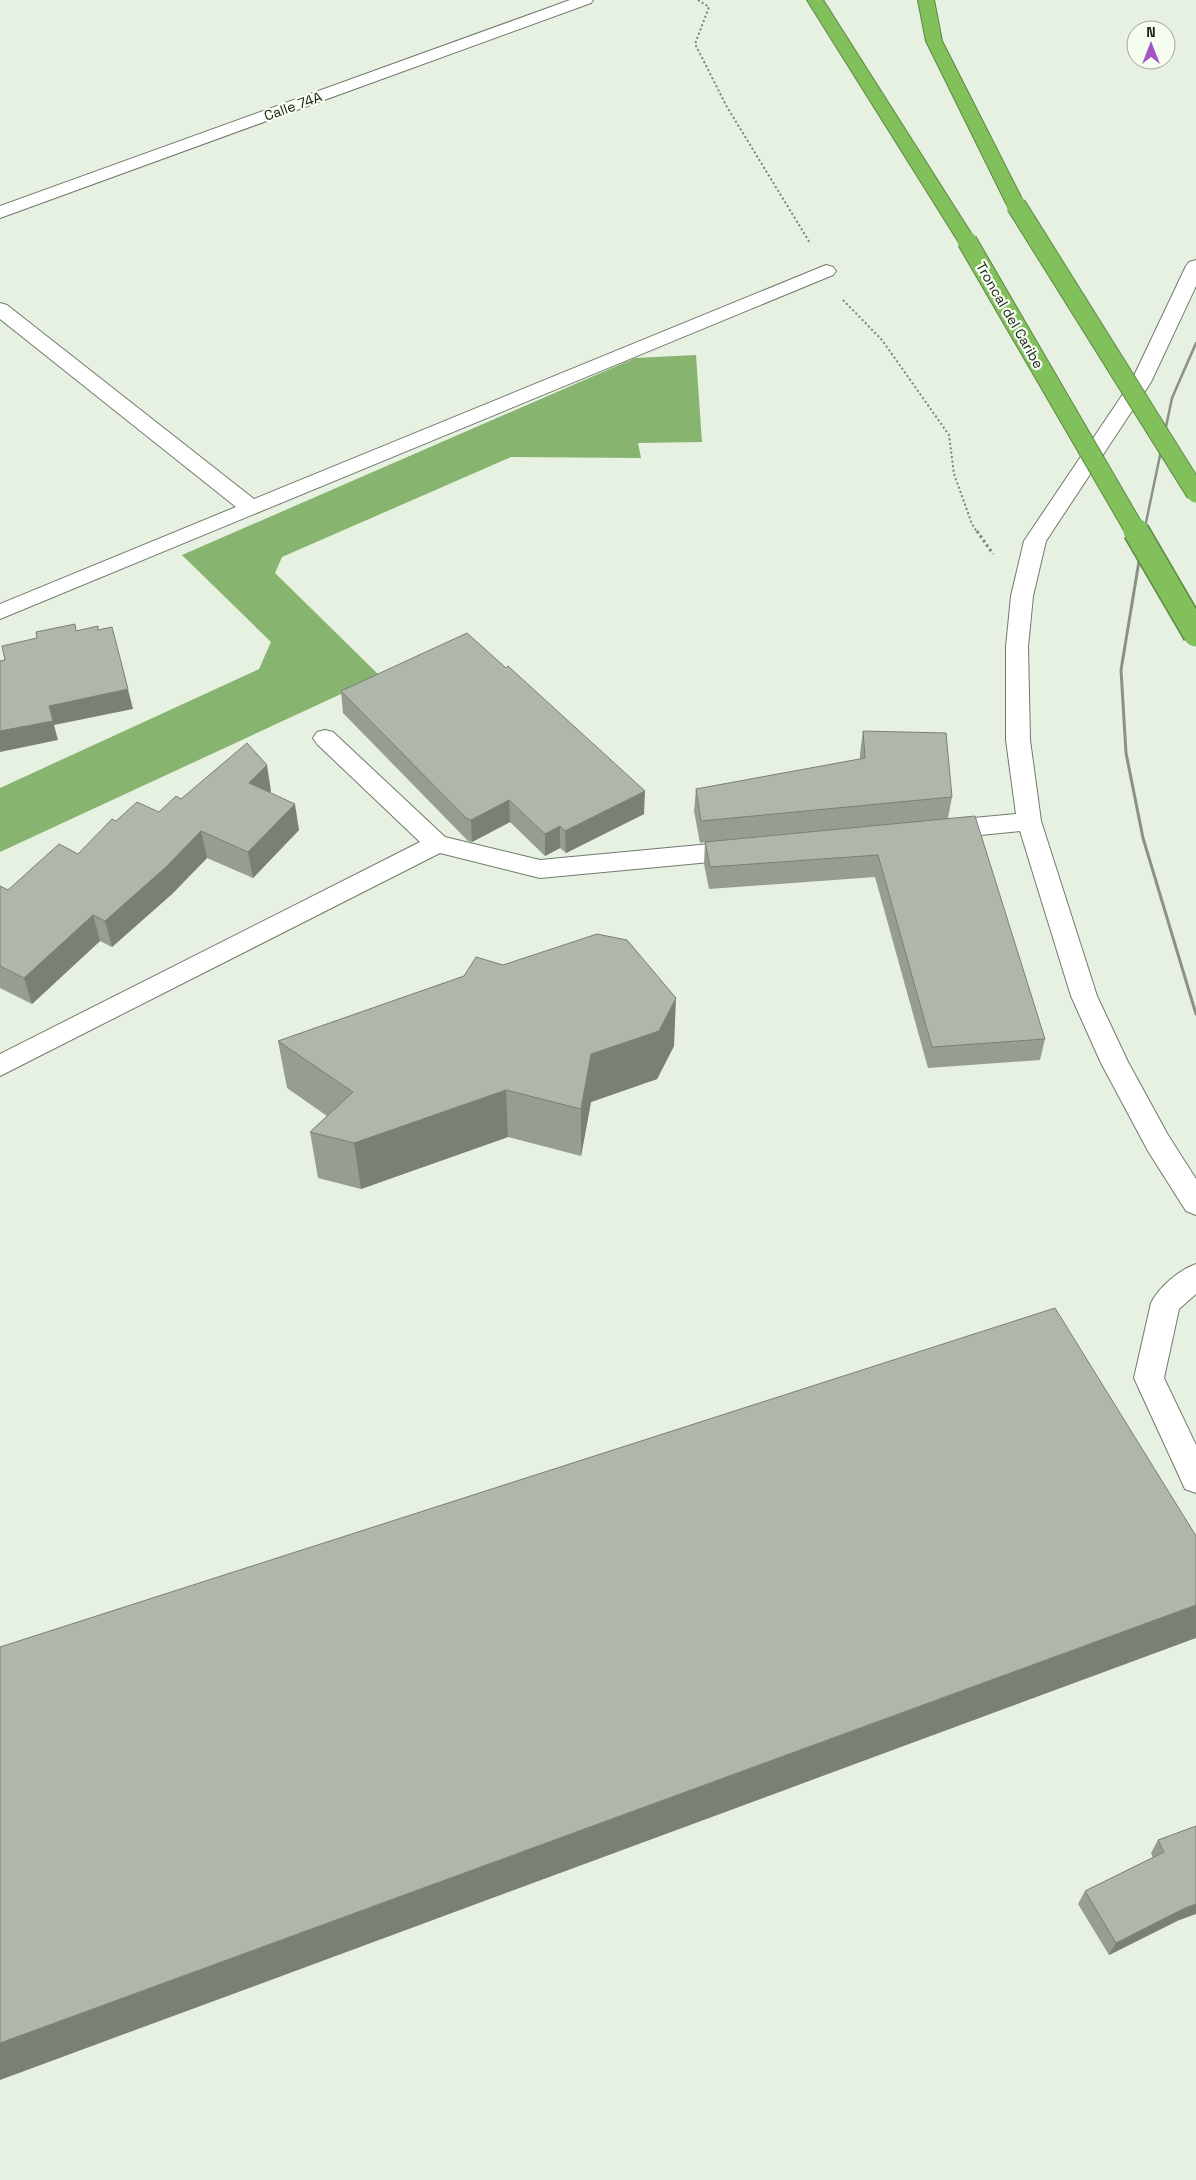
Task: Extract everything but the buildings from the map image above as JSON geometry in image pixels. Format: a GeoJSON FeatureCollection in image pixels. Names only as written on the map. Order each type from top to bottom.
{"type":"FeatureCollection","features":[{"type":"Feature","properties":{"kind":"highway","name":"Troncal del Caribe"},"geometry":{"type":"LineString","coordinates":[[815,0],[967,241],[1196,634]]}},
{"type":"Feature","properties":{"kind":"highway"},"geometry":{"type":"LineString","coordinates":[[926,0],[934,41],[1016,205],[1196,492]]}},
{"type":"Feature","properties":{"kind":"street","name":"Calle 74A"},"geometry":{"type":"LineString","coordinates":[[0,212],[585,0]]}},
{"type":"Feature","properties":{"kind":"street"},"geometry":{"type":"LineString","coordinates":[[1196,266],[1141,382],[1035,541],[1022,596],[1017,647],[1018,740],[1029,822],[1084,996],[1119,1071],[1158,1143],[1196,1203]]}},
{"type":"Feature","properties":{"kind":"street"},"geometry":{"type":"LineString","coordinates":[[0,612],[250,507],[826,271]]}},
{"type":"Feature","properties":{"kind":"street"},"geometry":{"type":"LineString","coordinates":[[0,308],[250,507]]}},
{"type":"Feature","properties":{"kind":"street"},"geometry":{"type":"LineString","coordinates":[[325,738],[438,844],[540,869],[765,847]]}},
{"type":"Feature","properties":{"kind":"street"},"geometry":{"type":"LineString","coordinates":[[922,832],[1029,822]]}},
{"type":"Feature","properties":{"kind":"street"},"geometry":{"type":"LineString","coordinates":[[0,1066],[438,844]]}},
{"type":"Feature","properties":{"kind":"street"},"geometry":{"type":"LineString","coordinates":[[1196,1276],[1166,1304],[1150,1378],[1196,1479]]}},
{"type":"Feature","properties":{"kind":"shaded area"},"geometry":{"type":"Polygon","coordinates":[[[696,355],[702,442],[638,443],[641,458],[511,457],[282,557],[275,573],[380,676],[0,852],[0,788],[259,669],[271,642],[182,555],[635,358],[696,355]]]}},
{"type":"Feature","properties":{"kind":"railway"},"geometry":{"type":"LineString","coordinates":[[1144,532],[1172,398],[1196,343]]}},
{"type":"Feature","properties":{"kind":"railway"},"geometry":{"type":"LineString","coordinates":[[1144,531],[1121,670],[1126,753],[1143,838],[1196,1014]]}}]}
